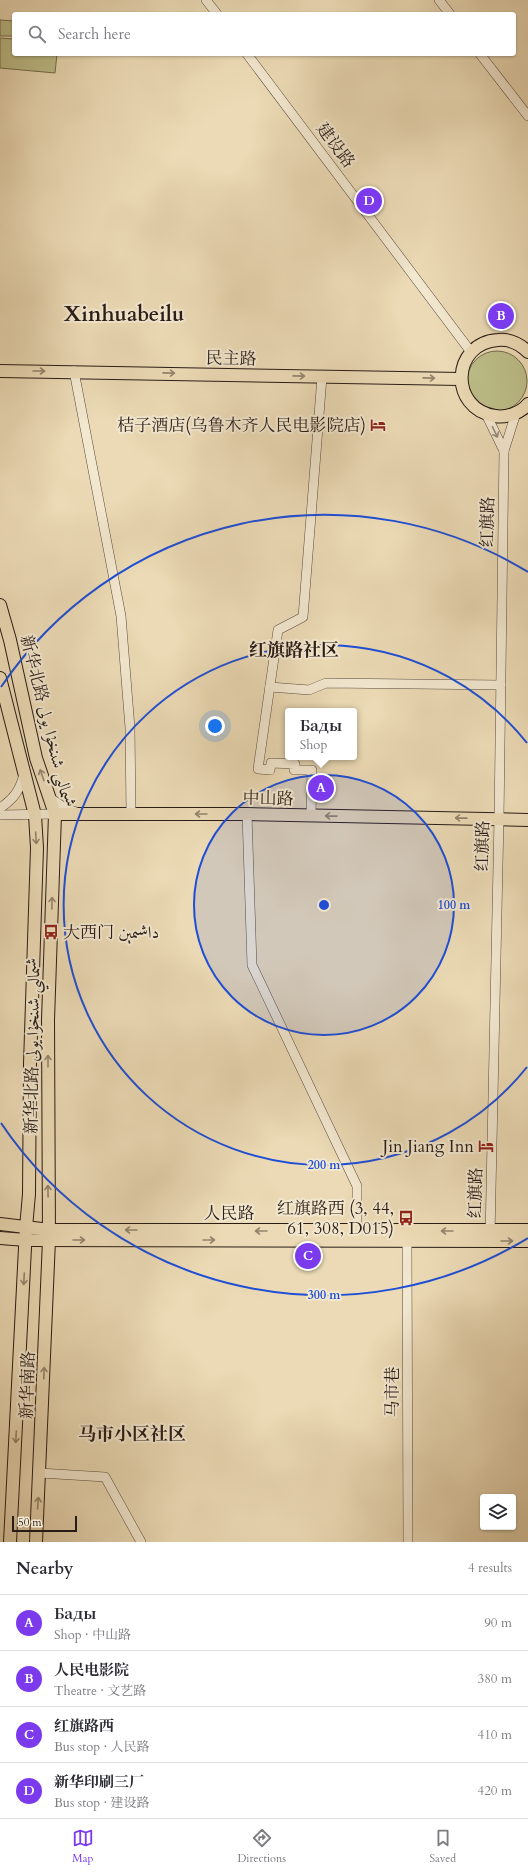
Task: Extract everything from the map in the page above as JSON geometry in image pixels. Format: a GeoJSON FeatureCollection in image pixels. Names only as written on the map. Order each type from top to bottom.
{"type":"FeatureCollection","features":[{"type":"Feature","properties":{"kind":"main road"},"geometry":{"type":"LineString","coordinates":[[527,347],[514,342],[497,340],[480,345],[471,352],[462,369],[461,379],[463,390],[468,400],[476,409],[486,414],[506,416],[516,413],[528,404]]}},
{"type":"Feature","properties":{"kind":"main road","name":"民主路"},"geometry":{"type":"LineString","coordinates":[[0,371],[74,371],[461,379]]}},
{"type":"Feature","properties":{"kind":"main road","name":"新华北路 شىمالىي شىنخۇا يولى"},"geometry":{"type":"LineString","coordinates":[[0,605],[10,640],[36,758],[55,814],[48,1020],[50,1235]]}},
{"type":"Feature","properties":{"kind":"main road","name":"新华北路 شىمالىي شىنخۇا يولى"},"geometry":{"type":"LineString","coordinates":[[0,678],[35,815],[37,848],[30,1064],[29,1194],[26,1234]]}},
{"type":"Feature","properties":{"kind":"main road","name":"中山路"},"geometry":{"type":"LineString","coordinates":[[55,814],[247,814],[528,820]]}},
{"type":"Feature","properties":{"kind":"main road"},"geometry":{"type":"LineString","coordinates":[[0,1224],[26,1234]]}},
{"type":"Feature","properties":{"kind":"main road","name":"人民路"},"geometry":{"type":"LineString","coordinates":[[26,1234],[407,1241],[490,1236],[528,1230]]}},
{"type":"Feature","properties":{"kind":"main road","name":"人民路"},"geometry":{"type":"LineString","coordinates":[[50,1235],[357,1231],[490,1236],[528,1241]]}},
{"type":"Feature","properties":{"kind":"main road"},"geometry":{"type":"LineString","coordinates":[[0,1238],[26,1234]]}},
{"type":"Feature","properties":{"kind":"main road","name":"新华南路"},"geometry":{"type":"LineString","coordinates":[[10,1542],[26,1234]]}},
{"type":"Feature","properties":{"kind":"main road","name":"新华南路"},"geometry":{"type":"LineString","coordinates":[[36,1542],[50,1235]]}},
{"type":"Feature","properties":{"kind":"street"},"geometry":{"type":"LineString","coordinates":[[206,0],[215,12]]}},
{"type":"Feature","properties":{"kind":"street"},"geometry":{"type":"LineString","coordinates":[[439,0],[448,12]]}},
{"type":"Feature","properties":{"kind":"street","name":"建设路"},"geometry":{"type":"LineString","coordinates":[[249,56],[471,352]]}},
{"type":"Feature","properties":{"kind":"street"},"geometry":{"type":"LineString","coordinates":[[482,56],[528,116]]}},
{"type":"Feature","properties":{"kind":"street"},"geometry":{"type":"LineString","coordinates":[[74,371],[121,616],[130,728],[131,814]]}},
{"type":"Feature","properties":{"kind":"street"},"geometry":{"type":"LineString","coordinates":[[311,815],[312,770],[294,770],[294,764],[271,763],[270,770],[258,769],[278,630],[303,617],[322,377]]}},
{"type":"Feature","properties":{"kind":"street"},"geometry":{"type":"LineString","coordinates":[[504,451],[516,413]]}},
{"type":"Feature","properties":{"kind":"street"},"geometry":{"type":"LineString","coordinates":[[486,414],[504,451]]}},
{"type":"Feature","properties":{"kind":"street","name":"红旗路"},"geometry":{"type":"LineString","coordinates":[[490,1236],[499,819],[504,451]]}},
{"type":"Feature","properties":{"kind":"street"},"geometry":{"type":"LineString","coordinates":[[270,687],[309,690],[326,683],[500,686]]}},
{"type":"Feature","properties":{"kind":"street"},"geometry":{"type":"LineString","coordinates":[[0,808],[11,801],[20,789],[24,774]]}},
{"type":"Feature","properties":{"kind":"street"},"geometry":{"type":"LineString","coordinates":[[50,798],[64,808],[78,813],[93,814]]}},
{"type":"Feature","properties":{"kind":"street"},"geometry":{"type":"LineString","coordinates":[[0,815],[55,814]]}},
{"type":"Feature","properties":{"kind":"street"},"geometry":{"type":"LineString","coordinates":[[247,814],[252,965],[357,1186],[357,1231]]}},
{"type":"Feature","properties":{"kind":"street","name":"马市巷"},"geometry":{"type":"LineString","coordinates":[[407,1241],[408,1542]]}},
{"type":"Feature","properties":{"kind":"street"},"geometry":{"type":"LineString","coordinates":[[40,1473],[105,1477],[141,1542]]}},
{"type":"Feature","properties":{"kind":"green space"},"geometry":{"type":"Polygon","coordinates":[[[0,20],[12,21],[12,36],[0,36],[0,20]]]}},
{"type":"Feature","properties":{"kind":"green space"},"geometry":{"type":"Polygon","coordinates":[[[0,38],[12,39],[12,56],[57,56],[55,73],[0,68],[0,38]]]}},
{"type":"Feature","properties":{"kind":"green space"},"geometry":{"type":"Polygon","coordinates":[[[491,351],[503,351],[519,359],[525,369],[527,381],[525,393],[519,403],[503,411],[491,411],[475,403],[467,387],[467,375],[475,359],[491,351]]]}},
{"type":"Feature","properties":{"kind":"place","name":"新华印刷三厂"},"geometry":{"type":"Point","coordinates":[369,201]}},
{"type":"Feature","properties":{"kind":"place","name":"人民电影院"},"geometry":{"type":"Point","coordinates":[501,316]}},
{"type":"Feature","properties":{"kind":"place","name":"桔子酒店(乌鲁木齐人民电影院店)"},"geometry":{"type":"Point","coordinates":[378,425]}},
{"type":"Feature","properties":{"kind":"place","name":"Бады"},"geometry":{"type":"Point","coordinates":[321,788]}},
{"type":"Feature","properties":{"kind":"place","name":"大西门 داشىمېن"},"geometry":{"type":"Point","coordinates":[51,932]}},
{"type":"Feature","properties":{"kind":"place","name":"Jin Jiang Inn"},"geometry":{"type":"Point","coordinates":[486,1146]}},
{"type":"Feature","properties":{"kind":"place","name":"红旗路西 (3, 44, 61, 308, D015)"},"geometry":{"type":"Point","coordinates":[406,1218]}},
{"type":"Feature","properties":{"kind":"place","name":"红旗路西"},"geometry":{"type":"Point","coordinates":[308,1256]}},
{"type":"Feature","properties":{"kind":"district","name":"Xinhuabeilu"},"geometry":{"type":"Point","coordinates":[124,314]}},
{"type":"Feature","properties":{"kind":"district","name":"红旗路社区"},"geometry":{"type":"Point","coordinates":[294,650]}},
{"type":"Feature","properties":{"kind":"district","name":"马市小区社区"},"geometry":{"type":"Point","coordinates":[132,1434]}}]}
